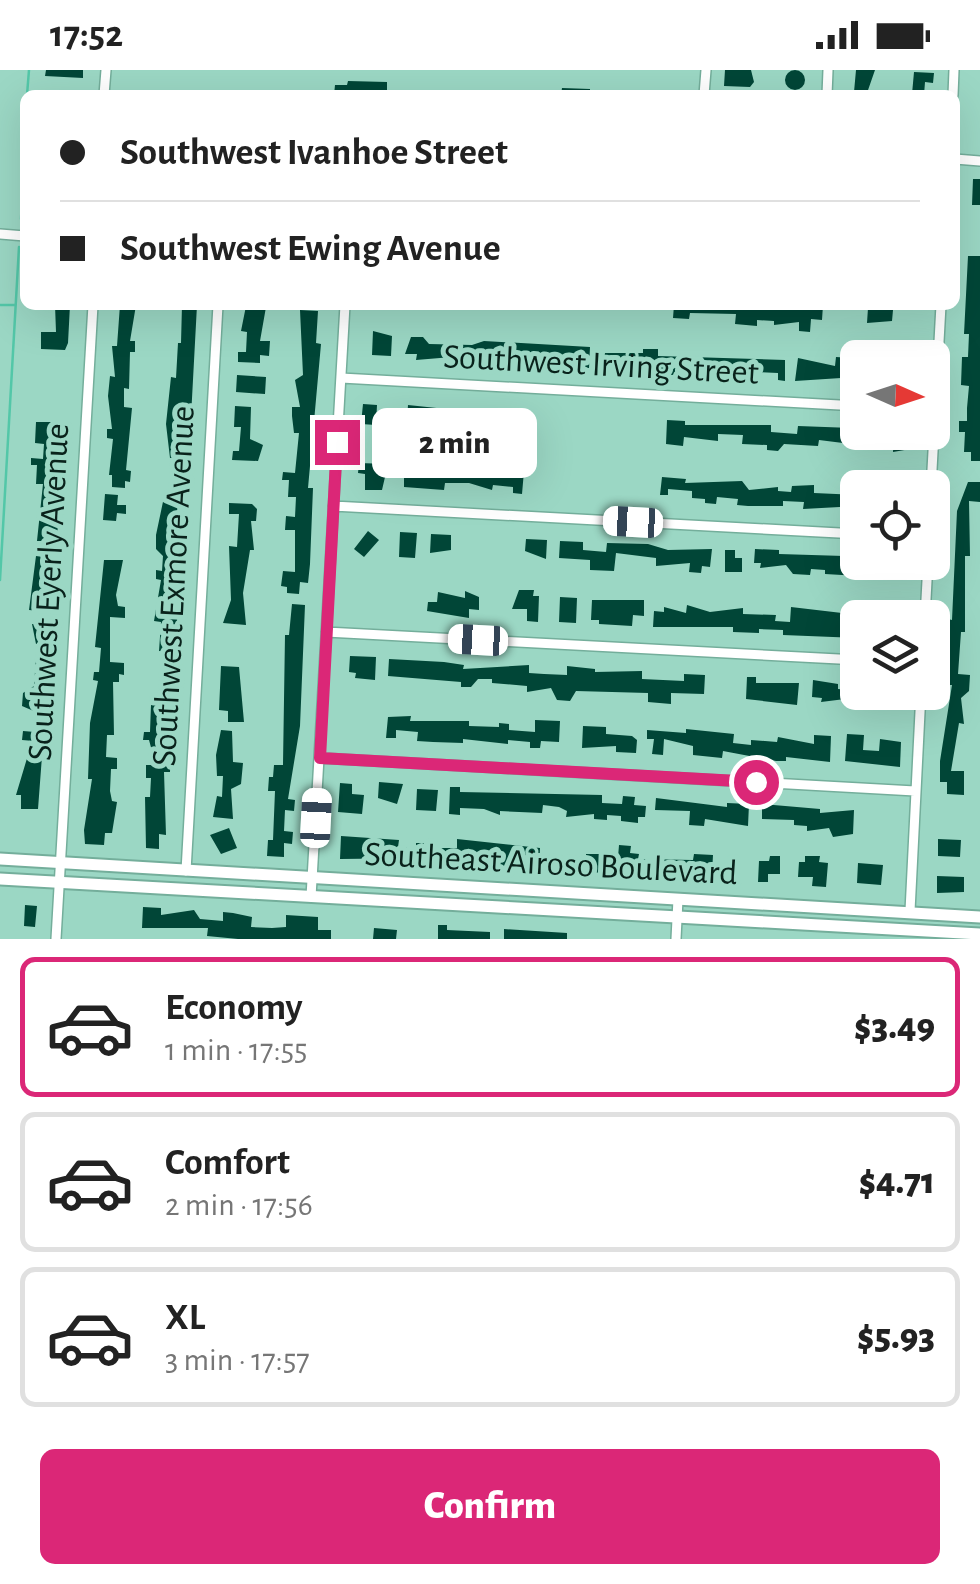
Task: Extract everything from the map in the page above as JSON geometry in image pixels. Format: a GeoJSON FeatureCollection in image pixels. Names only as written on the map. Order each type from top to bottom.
{"type":"FeatureCollection","features":[{"type":"Feature","properties":{"kind":"main road","name":"Southeast Airoso Boulevard"},"geometry":{"type":"LineString","coordinates":[[0,860],[980,916]]}},
{"type":"Feature","properties":{"kind":"main road","name":"Southeast Airoso Boulevard"},"geometry":{"type":"LineString","coordinates":[[0,878],[980,934]]}},
{"type":"Feature","properties":{"kind":"street","name":"Southwest Eyerly Avenue"},"geometry":{"type":"LineString","coordinates":[[56,939],[93,310]]}},
{"type":"Feature","properties":{"kind":"street","name":"Southwest Exmore Avenue"},"geometry":{"type":"LineString","coordinates":[[186,870],[218,310]]}},
{"type":"Feature","properties":{"kind":"street"},"geometry":{"type":"LineString","coordinates":[[311,896],[345,310]]}},
{"type":"Feature","properties":{"kind":"street"},"geometry":{"type":"LineString","coordinates":[[939,340],[941,310]]}},
{"type":"Feature","properties":{"kind":"street","name":"Southwest Irving Street"},"geometry":{"type":"LineString","coordinates":[[341,378],[840,405]]}},
{"type":"Feature","properties":{"kind":"street"},"geometry":{"type":"LineString","coordinates":[[334,506],[840,533]]}},
{"type":"Feature","properties":{"kind":"street"},"geometry":{"type":"LineString","coordinates":[[326,632],[840,659]]}},
{"type":"Feature","properties":{"kind":"street"},"geometry":{"type":"LineString","coordinates":[[910,911],[920,710]]}},
{"type":"Feature","properties":{"kind":"street"},"geometry":{"type":"LineString","coordinates":[[320,758],[916,791]]}},
{"type":"Feature","properties":{"kind":"street"},"geometry":{"type":"LineString","coordinates":[[676,939],[678,898]]}},
{"type":"Feature","properties":{"kind":"building"},"geometry":{"type":"Polygon","coordinates":[[[46,70],[83,70],[83,78],[45,76],[46,70]]]}},
{"type":"Feature","properties":{"kind":"building"},"geometry":{"type":"Polygon","coordinates":[[[725,70],[751,70],[754,82],[750,87],[724,86],[725,70]]]}},
{"type":"Feature","properties":{"kind":"building"},"geometry":{"type":"Polygon","coordinates":[[[795,70],[805,80],[795,90],[785,80],[795,70]]]}},
{"type":"Feature","properties":{"kind":"building"},"geometry":{"type":"Polygon","coordinates":[[[856,70],[875,70],[868,90],[854,90],[856,70]]]}},
{"type":"Feature","properties":{"kind":"building"},"geometry":{"type":"Polygon","coordinates":[[[914,72],[934,73],[933,83],[925,82],[924,90],[912,90],[914,72]]]}},
{"type":"Feature","properties":{"kind":"building"},"geometry":{"type":"Polygon","coordinates":[[[348,81],[387,82],[387,90],[334,90],[335,85],[347,85],[348,81]]]}},
{"type":"Feature","properties":{"kind":"building"},"geometry":{"type":"Polygon","coordinates":[[[973,179],[980,179],[980,205],[972,205],[973,179]]]}},
{"type":"Feature","properties":{"kind":"building"},"geometry":{"type":"Polygon","coordinates":[[[968,256],[980,256],[980,461],[971,461],[971,452],[964,452],[965,432],[959,432],[959,421],[967,421],[969,386],[961,385],[962,357],[968,357],[969,334],[964,334],[968,256]]]}},
{"type":"Feature","properties":{"kind":"building"},"geometry":{"type":"Polygon","coordinates":[[[55,310],[70,310],[65,350],[41,349],[41,332],[56,332],[55,310]]]}},
{"type":"Feature","properties":{"kind":"building"},"geometry":{"type":"Polygon","coordinates":[[[120,310],[135,310],[130,341],[135,341],[135,352],[130,352],[129,389],[124,388],[124,407],[132,408],[126,470],[131,471],[125,488],[112,487],[109,475],[113,439],[107,438],[107,429],[112,429],[108,396],[110,376],[115,377],[112,346],[117,346],[120,310]]]}},
{"type":"Feature","properties":{"kind":"building"},"geometry":{"type":"Polygon","coordinates":[[[182,310],[197,310],[191,417],[183,417],[183,446],[190,447],[189,458],[170,458],[166,424],[171,377],[176,378],[182,310]]]}},
{"type":"Feature","properties":{"kind":"building"},"geometry":{"type":"Polygon","coordinates":[[[245,310],[265,310],[260,341],[270,341],[269,356],[260,355],[260,363],[238,362],[238,352],[246,352],[247,332],[241,331],[245,310]]]}},
{"type":"Feature","properties":{"kind":"building"},"geometry":{"type":"Polygon","coordinates":[[[300,310],[318,311],[316,343],[321,344],[308,488],[313,488],[310,564],[308,583],[300,582],[299,594],[287,593],[287,587],[281,586],[283,571],[295,572],[295,530],[285,530],[286,516],[295,517],[296,497],[288,497],[289,480],[282,480],[283,472],[295,473],[299,433],[294,433],[292,407],[300,407],[295,380],[303,375],[300,310]]]}},
{"type":"Feature","properties":{"kind":"building"},"geometry":{"type":"Polygon","coordinates":[[[674,310],[823,310],[822,320],[811,319],[810,332],[799,331],[799,322],[774,325],[774,321],[757,320],[757,326],[735,324],[736,314],[690,313],[689,319],[673,318],[674,310]]]}},
{"type":"Feature","properties":{"kind":"building"},"geometry":{"type":"Polygon","coordinates":[[[868,310],[893,310],[892,321],[867,323],[868,310]]]}},
{"type":"Feature","properties":{"kind":"building"},"geometry":{"type":"Polygon","coordinates":[[[373,331],[392,336],[391,356],[372,355],[373,331]]]}},
{"type":"Feature","properties":{"kind":"building"},"geometry":{"type":"Polygon","coordinates":[[[411,337],[423,337],[429,344],[472,345],[484,341],[590,347],[589,368],[582,368],[582,362],[548,360],[548,367],[484,360],[452,362],[452,357],[416,360],[417,354],[405,354],[411,337]]]}},
{"type":"Feature","properties":{"kind":"building"},"geometry":{"type":"Polygon","coordinates":[[[643,349],[658,349],[658,356],[785,360],[785,381],[778,380],[778,373],[754,372],[754,379],[743,379],[701,375],[701,371],[675,369],[675,375],[647,374],[647,367],[624,367],[623,372],[603,368],[605,353],[643,353],[643,349]]]}},
{"type":"Feature","properties":{"kind":"building"},"geometry":{"type":"Polygon","coordinates":[[[836,357],[840,357],[840,378],[795,381],[798,358],[835,366],[836,357]]]}},
{"type":"Feature","properties":{"kind":"building"},"geometry":{"type":"Polygon","coordinates":[[[237,375],[266,377],[265,394],[236,392],[237,375]]]}},
{"type":"Feature","properties":{"kind":"building"},"geometry":{"type":"Polygon","coordinates":[[[363,404],[377,405],[376,425],[361,424],[363,404]]]}},
{"type":"Feature","properties":{"kind":"building"},"geometry":{"type":"Polygon","coordinates":[[[408,405],[465,411],[464,426],[458,425],[458,431],[412,426],[407,421],[408,405]]]}},
{"type":"Feature","properties":{"kind":"building"},"geometry":{"type":"Polygon","coordinates":[[[235,406],[251,407],[250,439],[263,445],[258,461],[232,460],[233,451],[239,451],[241,427],[234,427],[235,406]]]}},
{"type":"Feature","properties":{"kind":"building"},"geometry":{"type":"Polygon","coordinates":[[[505,411],[527,411],[526,431],[517,431],[517,438],[505,438],[505,411]]]}},
{"type":"Feature","properties":{"kind":"building"},"geometry":{"type":"Polygon","coordinates":[[[667,420],[685,421],[685,425],[771,425],[771,432],[797,434],[798,426],[840,428],[840,443],[819,440],[818,446],[784,444],[778,451],[767,450],[767,445],[742,444],[743,435],[718,434],[718,441],[684,437],[683,446],[666,444],[667,420]]]}},
{"type":"Feature","properties":{"kind":"building"},"geometry":{"type":"Polygon","coordinates":[[[36,422],[61,422],[57,549],[46,601],[52,602],[51,612],[29,610],[36,556],[43,557],[44,541],[37,541],[43,484],[36,484],[37,465],[31,465],[31,458],[43,459],[44,444],[35,443],[36,422]]]}},
{"type":"Feature","properties":{"kind":"building"},"geometry":{"type":"Polygon","coordinates":[[[359,463],[388,464],[382,490],[365,490],[365,474],[358,473],[359,463]]]}},
{"type":"Feature","properties":{"kind":"building"},"geometry":{"type":"Polygon","coordinates":[[[482,467],[524,471],[522,494],[513,493],[513,487],[493,485],[492,490],[469,483],[445,483],[444,490],[404,487],[404,469],[481,471],[482,467]]]}},
{"type":"Feature","properties":{"kind":"building"},"geometry":{"type":"Polygon","coordinates":[[[662,477],[686,479],[685,483],[742,481],[749,490],[778,487],[778,491],[791,492],[792,486],[814,485],[814,493],[840,494],[840,507],[803,509],[804,502],[783,501],[783,506],[748,506],[737,505],[738,499],[717,497],[716,504],[705,503],[705,499],[692,498],[692,491],[668,489],[668,495],[660,495],[662,477]]]}},
{"type":"Feature","properties":{"kind":"building"},"geometry":{"type":"Polygon","coordinates":[[[968,482],[980,482],[980,502],[969,501],[970,556],[965,556],[965,632],[961,632],[958,674],[970,675],[969,691],[961,698],[964,724],[959,723],[951,771],[964,771],[964,795],[947,794],[947,782],[940,782],[952,685],[950,620],[957,511],[968,482]]]}},
{"type":"Feature","properties":{"kind":"building"},"geometry":{"type":"Polygon","coordinates":[[[105,494],[118,495],[117,505],[126,505],[126,514],[117,513],[116,521],[103,520],[105,494]]]}},
{"type":"Feature","properties":{"kind":"building"},"geometry":{"type":"Polygon","coordinates":[[[164,497],[178,497],[177,513],[185,514],[184,542],[175,541],[173,563],[181,564],[180,576],[174,576],[178,631],[172,652],[159,651],[161,622],[154,621],[161,580],[156,579],[156,570],[162,571],[163,556],[156,549],[156,535],[164,497]]]}},
{"type":"Feature","properties":{"kind":"building"},"geometry":{"type":"Polygon","coordinates":[[[229,503],[252,504],[257,509],[256,521],[251,521],[254,550],[250,550],[243,593],[246,625],[223,623],[231,600],[229,546],[237,547],[239,514],[229,514],[229,503]]]}},
{"type":"Feature","properties":{"kind":"building"},"geometry":{"type":"Polygon","coordinates":[[[368,531],[379,540],[364,557],[354,549],[368,531]]]}},
{"type":"Feature","properties":{"kind":"building"},"geometry":{"type":"Polygon","coordinates":[[[400,532],[417,533],[415,558],[399,557],[400,532]]]}},
{"type":"Feature","properties":{"kind":"building"},"geometry":{"type":"Polygon","coordinates":[[[431,534],[451,535],[451,550],[430,553],[431,534]]]}},
{"type":"Feature","properties":{"kind":"building"},"geometry":{"type":"Polygon","coordinates":[[[526,539],[547,540],[546,559],[525,551],[526,539]]]}},
{"type":"Feature","properties":{"kind":"building"},"geometry":{"type":"Polygon","coordinates":[[[560,541],[583,542],[583,550],[606,552],[607,543],[648,544],[668,550],[712,549],[710,567],[702,566],[701,573],[689,572],[690,563],[656,566],[656,558],[616,553],[614,571],[590,570],[590,560],[559,558],[560,541]]]}},
{"type":"Feature","properties":{"kind":"building"},"geometry":{"type":"Polygon","coordinates":[[[755,549],[779,550],[779,554],[840,556],[840,575],[811,569],[810,575],[793,574],[786,565],[760,568],[761,563],[754,563],[755,549]]]}},
{"type":"Feature","properties":{"kind":"building"},"geometry":{"type":"Polygon","coordinates":[[[725,550],[735,550],[735,558],[742,558],[742,572],[725,572],[725,550]]]}},
{"type":"Feature","properties":{"kind":"building"},"geometry":{"type":"Polygon","coordinates":[[[104,560],[123,560],[116,595],[118,606],[125,607],[125,618],[110,617],[110,662],[124,663],[124,675],[119,674],[119,682],[113,682],[114,735],[107,735],[106,757],[117,758],[117,769],[111,769],[110,791],[112,801],[117,802],[112,833],[105,833],[104,845],[85,844],[84,830],[92,779],[88,779],[90,723],[98,681],[93,680],[94,672],[99,672],[101,648],[95,647],[104,560]]]}},
{"type":"Feature","properties":{"kind":"building"},"geometry":{"type":"Polygon","coordinates":[[[519,590],[534,590],[533,596],[539,596],[538,622],[527,621],[527,609],[512,609],[519,590]]]}},
{"type":"Feature","properties":{"kind":"building"},"geometry":{"type":"Polygon","coordinates":[[[465,591],[479,597],[479,610],[469,609],[469,618],[427,611],[428,602],[437,602],[438,592],[465,598],[465,591]]]}},
{"type":"Feature","properties":{"kind":"building"},"geometry":{"type":"Polygon","coordinates":[[[560,597],[577,598],[576,623],[559,622],[560,597]]]}},
{"type":"Feature","properties":{"kind":"building"},"geometry":{"type":"Polygon","coordinates":[[[592,600],[644,600],[644,616],[633,615],[632,626],[599,624],[599,620],[591,620],[592,600]]]}},
{"type":"Feature","properties":{"kind":"building"},"geometry":{"type":"Polygon","coordinates":[[[292,604],[305,605],[300,726],[288,799],[295,800],[294,811],[285,810],[284,831],[293,832],[292,844],[284,843],[284,857],[267,856],[268,840],[273,840],[275,791],[268,791],[269,777],[273,777],[274,765],[283,765],[285,635],[289,635],[292,604]]]}},
{"type":"Feature","properties":{"kind":"building"},"geometry":{"type":"Polygon","coordinates":[[[687,605],[710,612],[743,608],[743,614],[776,615],[775,621],[790,622],[791,607],[840,613],[840,637],[783,635],[783,630],[733,632],[733,627],[653,627],[654,611],[664,612],[664,607],[686,613],[687,605]]]}},
{"type":"Feature","properties":{"kind":"building"},"geometry":{"type":"Polygon","coordinates":[[[32,624],[50,626],[49,645],[36,644],[32,624]]]}},
{"type":"Feature","properties":{"kind":"building"},"geometry":{"type":"Polygon","coordinates":[[[350,656],[376,657],[375,680],[355,678],[356,673],[349,672],[350,656]]]}},
{"type":"Feature","properties":{"kind":"building"},"geometry":{"type":"Polygon","coordinates":[[[36,658],[50,659],[41,699],[46,699],[46,742],[22,740],[23,731],[35,732],[36,712],[22,706],[23,693],[34,686],[36,658]]]}},
{"type":"Feature","properties":{"kind":"building"},"geometry":{"type":"Polygon","coordinates":[[[389,659],[444,662],[464,665],[463,669],[529,665],[529,673],[544,674],[567,675],[567,666],[595,672],[642,671],[642,679],[684,681],[684,674],[705,675],[704,694],[671,693],[671,704],[648,702],[648,693],[576,691],[570,701],[557,700],[551,688],[527,692],[527,686],[492,683],[492,679],[478,679],[471,687],[461,687],[461,682],[388,676],[389,659]]]}},
{"type":"Feature","properties":{"kind":"building"},"geometry":{"type":"Polygon","coordinates":[[[221,666],[239,667],[244,722],[228,722],[228,711],[219,710],[221,666]]]}},
{"type":"Feature","properties":{"kind":"building"},"geometry":{"type":"Polygon","coordinates":[[[747,677],[756,677],[756,683],[799,683],[797,705],[746,699],[747,677]]]}},
{"type":"Feature","properties":{"kind":"building"},"geometry":{"type":"Polygon","coordinates":[[[813,680],[838,684],[840,689],[840,700],[821,702],[822,698],[812,697],[813,680]]]}},
{"type":"Feature","properties":{"kind":"building"},"geometry":{"type":"Polygon","coordinates":[[[157,694],[174,694],[172,720],[165,719],[164,741],[171,741],[170,772],[164,772],[166,835],[159,834],[159,849],[146,848],[145,797],[150,797],[151,778],[146,778],[146,765],[152,765],[152,751],[149,740],[143,740],[144,732],[150,732],[151,705],[157,705],[157,694]]]}},
{"type":"Feature","properties":{"kind":"building"},"geometry":{"type":"Polygon","coordinates":[[[411,716],[410,721],[469,721],[469,726],[499,727],[499,723],[509,724],[509,730],[535,732],[535,720],[560,721],[559,742],[541,741],[540,748],[530,748],[530,742],[508,740],[508,744],[463,739],[463,743],[417,741],[418,732],[396,730],[396,738],[386,738],[388,717],[411,716]]]}},
{"type":"Feature","properties":{"kind":"building"},"geometry":{"type":"Polygon","coordinates":[[[583,726],[606,727],[606,734],[632,736],[637,740],[636,753],[616,752],[616,746],[582,748],[583,726]]]}},
{"type":"Feature","properties":{"kind":"building"},"geometry":{"type":"Polygon","coordinates":[[[686,729],[734,734],[733,743],[751,745],[751,740],[777,742],[778,737],[814,744],[814,735],[831,736],[830,762],[786,757],[786,761],[776,761],[723,751],[722,758],[693,755],[693,746],[664,739],[663,755],[652,754],[654,739],[647,739],[647,730],[686,733],[686,729]]]}},
{"type":"Feature","properties":{"kind":"building"},"geometry":{"type":"Polygon","coordinates":[[[221,730],[232,731],[233,762],[243,763],[241,784],[231,789],[233,819],[213,817],[217,796],[222,797],[223,776],[217,776],[216,755],[221,730]]]}},
{"type":"Feature","properties":{"kind":"building"},"geometry":{"type":"Polygon","coordinates":[[[847,734],[864,735],[863,750],[879,751],[880,739],[901,742],[900,767],[845,761],[847,734]]]}},
{"type":"Feature","properties":{"kind":"building"},"geometry":{"type":"Polygon","coordinates":[[[28,755],[42,756],[38,809],[21,809],[21,795],[16,795],[28,755]]]}},
{"type":"Feature","properties":{"kind":"building"},"geometry":{"type":"Polygon","coordinates":[[[379,782],[403,784],[397,804],[378,798],[379,782]]]}},
{"type":"Feature","properties":{"kind":"building"},"geometry":{"type":"Polygon","coordinates":[[[340,783],[352,784],[352,794],[364,795],[362,814],[338,812],[340,783]]]}},
{"type":"Feature","properties":{"kind":"building"},"geometry":{"type":"Polygon","coordinates":[[[450,787],[460,787],[460,792],[602,795],[602,803],[622,804],[623,796],[635,797],[634,805],[646,806],[645,817],[638,817],[638,823],[621,821],[621,816],[607,815],[607,820],[594,819],[594,814],[566,817],[567,811],[543,805],[542,813],[500,811],[500,815],[484,809],[460,808],[460,815],[449,814],[450,787]]]}},
{"type":"Feature","properties":{"kind":"building"},"geometry":{"type":"Polygon","coordinates":[[[417,789],[438,790],[436,811],[416,810],[417,789]]]}},
{"type":"Feature","properties":{"kind":"building"},"geometry":{"type":"Polygon","coordinates":[[[656,798],[727,807],[727,803],[749,804],[748,826],[705,819],[704,826],[689,825],[690,811],[655,810],[656,798]]]}},
{"type":"Feature","properties":{"kind":"building"},"geometry":{"type":"Polygon","coordinates":[[[762,804],[820,809],[820,813],[854,810],[853,834],[833,837],[829,828],[807,831],[807,826],[794,825],[794,820],[762,819],[762,804]]]}},
{"type":"Feature","properties":{"kind":"building"},"geometry":{"type":"Polygon","coordinates":[[[229,828],[237,848],[221,854],[210,835],[229,828]]]}},
{"type":"Feature","properties":{"kind":"building"},"geometry":{"type":"Polygon","coordinates":[[[341,836],[399,840],[398,847],[424,843],[424,848],[457,848],[457,839],[540,848],[539,870],[529,869],[529,865],[495,867],[495,861],[470,861],[470,865],[421,862],[421,858],[340,859],[341,836]]]}},
{"type":"Feature","properties":{"kind":"building"},"geometry":{"type":"Polygon","coordinates":[[[938,839],[961,840],[960,857],[938,856],[938,839]]]}},
{"type":"Feature","properties":{"kind":"building"},"geometry":{"type":"Polygon","coordinates":[[[619,845],[631,846],[630,853],[639,854],[638,859],[693,860],[694,854],[713,855],[712,873],[617,870],[619,845]]]}},
{"type":"Feature","properties":{"kind":"building"},"geometry":{"type":"Polygon","coordinates":[[[586,854],[605,854],[604,874],[585,870],[586,854]]]}},
{"type":"Feature","properties":{"kind":"building"},"geometry":{"type":"Polygon","coordinates":[[[770,856],[780,856],[780,874],[768,874],[768,882],[758,882],[759,861],[769,861],[770,856]]]}},
{"type":"Feature","properties":{"kind":"building"},"geometry":{"type":"Polygon","coordinates":[[[805,856],[820,856],[819,862],[828,863],[826,887],[812,886],[813,877],[798,877],[799,862],[805,862],[805,856]]]}},
{"type":"Feature","properties":{"kind":"building"},"geometry":{"type":"Polygon","coordinates":[[[858,863],[883,865],[881,885],[857,883],[858,863]]]}},
{"type":"Feature","properties":{"kind":"building"},"geometry":{"type":"Polygon","coordinates":[[[937,876],[964,877],[964,892],[937,893],[937,876]]]}},
{"type":"Feature","properties":{"kind":"building"},"geometry":{"type":"Polygon","coordinates":[[[25,905],[37,906],[35,927],[24,926],[25,905]]]}},
{"type":"Feature","properties":{"kind":"building"},"geometry":{"type":"Polygon","coordinates":[[[143,907],[161,908],[161,915],[194,910],[200,919],[223,921],[223,912],[233,913],[252,917],[251,927],[286,927],[286,915],[318,917],[318,930],[331,930],[331,939],[238,939],[207,936],[208,928],[142,928],[143,907]]]}},
{"type":"Feature","properties":{"kind":"building"},"geometry":{"type":"Polygon","coordinates":[[[438,925],[447,925],[447,930],[490,932],[490,939],[438,939],[438,925]]]}},
{"type":"Feature","properties":{"kind":"building"},"geometry":{"type":"Polygon","coordinates":[[[374,928],[397,930],[396,939],[373,939],[374,928]]]}},
{"type":"Feature","properties":{"kind":"building"},"geometry":{"type":"Polygon","coordinates":[[[504,929],[567,933],[567,939],[504,939],[504,929]]]}},
{"type":"Feature","properties":{"kind":"waterway"},"geometry":{"type":"LineString","coordinates":[[27,90],[29,70]]}},
{"type":"Feature","properties":{"kind":"waterway"},"geometry":{"type":"LineString","coordinates":[[0,580],[19,247]]}},
{"type":"Feature","properties":{"kind":"waterway"},"geometry":{"type":"LineString","coordinates":[[0,305],[15,305]]}},
{"type":"Feature","properties":{"kind":"route"},"geometry":{"type":"LineString","coordinates":[[337,442],[320,758],[756,782]]}}]}
